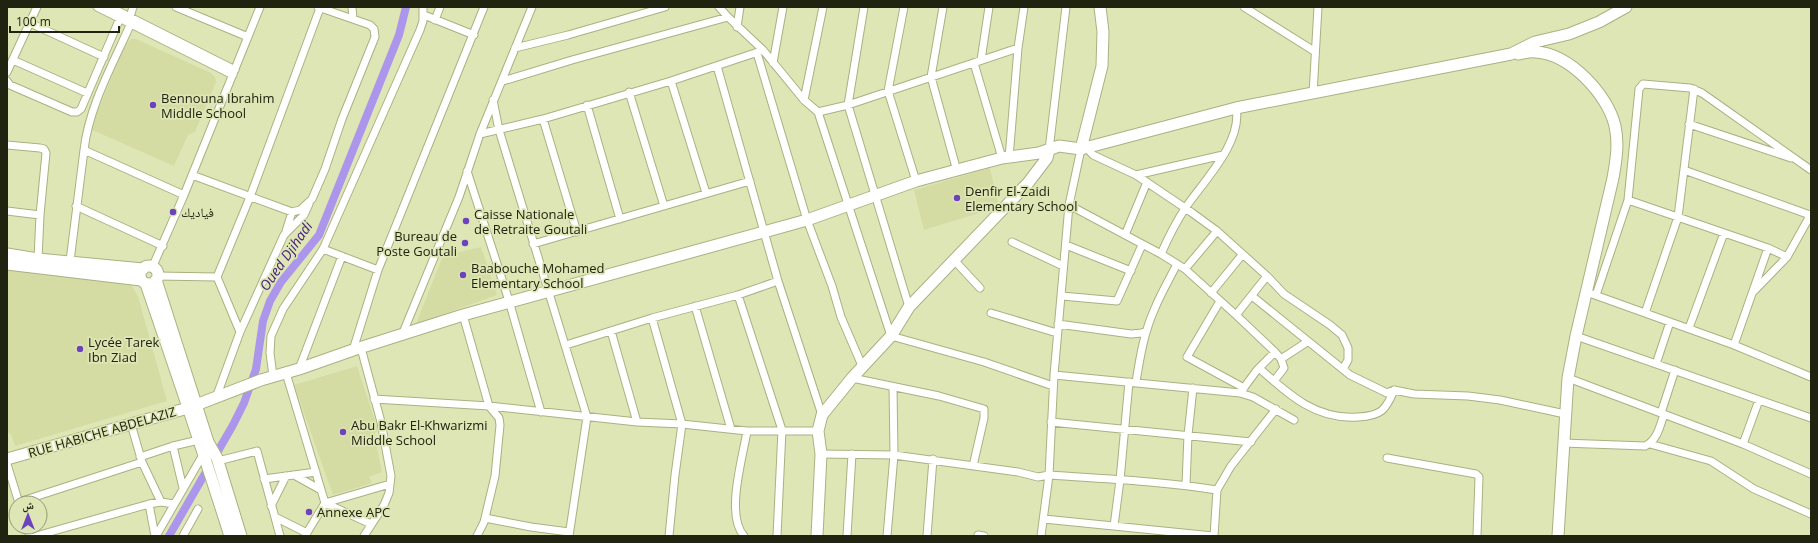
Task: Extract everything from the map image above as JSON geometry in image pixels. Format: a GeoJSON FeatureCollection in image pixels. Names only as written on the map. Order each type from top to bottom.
{"type":"FeatureCollection","features":[{"type":"Feature","properties":{"kind":"street"},"geometry":{"type":"LineString","coordinates":[[7,72],[37,7]]}},
{"type":"Feature","properties":{"kind":"street"},"geometry":{"type":"LineString","coordinates":[[97,7],[120,18],[130,20]]}},
{"type":"Feature","properties":{"kind":"street"},"geometry":{"type":"LineString","coordinates":[[110,7],[130,20],[234,72]]}},
{"type":"Feature","properties":{"kind":"street"},"geometry":{"type":"LineString","coordinates":[[70,261],[86,134],[92,112],[130,20],[133,7]]}},
{"type":"Feature","properties":{"kind":"street"},"geometry":{"type":"LineString","coordinates":[[176,7],[248,37]]}},
{"type":"Feature","properties":{"kind":"street"},"geometry":{"type":"LineString","coordinates":[[230,536],[205,455],[204,441],[149,276],[184,196],[260,7]]}},
{"type":"Feature","properties":{"kind":"street"},"geometry":{"type":"LineString","coordinates":[[240,332],[217,277],[250,197],[319,7],[372,27],[375,37],[342,119],[325,170],[312,199],[304,215],[284,235]]}},
{"type":"Feature","properties":{"kind":"street"},"geometry":{"type":"LineString","coordinates":[[352,7],[353,19]]}},
{"type":"Feature","properties":{"kind":"street"},"geometry":{"type":"LineString","coordinates":[[273,376],[270,353],[271,336],[283,310],[323,250],[420,30],[424,15],[423,7]]}},
{"type":"Feature","properties":{"kind":"street"},"geometry":{"type":"LineString","coordinates":[[435,20],[440,7]]}},
{"type":"Feature","properties":{"kind":"street"},"geometry":{"type":"LineString","coordinates":[[364,536],[384,505],[389,493],[390,468],[382,422],[357,349],[378,270],[484,7]]}},
{"type":"Feature","properties":{"kind":"street"},"geometry":{"type":"LineString","coordinates":[[402,335],[459,197],[493,100],[503,81],[532,7]]}},
{"type":"Feature","properties":{"kind":"street"},"geometry":{"type":"LineString","coordinates":[[639,7],[645,12]]}},
{"type":"Feature","properties":{"kind":"street"},"geometry":{"type":"LineString","coordinates":[[515,48],[568,35],[665,7]]}},
{"type":"Feature","properties":{"kind":"street"},"geometry":{"type":"LineString","coordinates":[[719,7],[773,64],[804,100],[818,112],[891,336]]}},
{"type":"Feature","properties":{"kind":"street"},"geometry":{"type":"LineString","coordinates":[[737,27],[740,7]]}},
{"type":"Feature","properties":{"kind":"street"},"geometry":{"type":"LineString","coordinates":[[773,64],[783,7]]}},
{"type":"Feature","properties":{"kind":"street"},"geometry":{"type":"LineString","coordinates":[[804,100],[823,7]]}},
{"type":"Feature","properties":{"kind":"street"},"geometry":{"type":"LineString","coordinates":[[864,7],[848,105],[909,307]]}},
{"type":"Feature","properties":{"kind":"street"},"geometry":{"type":"LineString","coordinates":[[904,7],[888,91],[916,181]]}},
{"type":"Feature","properties":{"kind":"street"},"geometry":{"type":"LineString","coordinates":[[943,7],[931,77],[957,171]]}},
{"type":"Feature","properties":{"kind":"street"},"geometry":{"type":"LineString","coordinates":[[989,7],[978,62],[1005,158]]}},
{"type":"Feature","properties":{"kind":"street"},"geometry":{"type":"LineString","coordinates":[[1005,158],[1024,7]]}},
{"type":"Feature","properties":{"kind":"street"},"geometry":{"type":"LineString","coordinates":[[816,536],[821,454],[818,431],[822,414],[852,378],[863,368],[891,336],[909,307],[1028,183],[1047,158],[1066,7]]}},
{"type":"Feature","properties":{"kind":"street"},"geometry":{"type":"LineString","coordinates":[[1041,536],[1049,475],[1053,386],[1069,205],[1102,66],[1103,39],[1100,7]]}},
{"type":"Feature","properties":{"kind":"street"},"geometry":{"type":"LineString","coordinates":[[1244,7],[1314,50]]}},
{"type":"Feature","properties":{"kind":"street"},"geometry":{"type":"LineString","coordinates":[[1313,94],[1314,50],[1318,7]]}},
{"type":"Feature","properties":{"kind":"street"},"geometry":{"type":"LineString","coordinates":[[1511,54],[1535,42],[1569,34],[1599,22],[1626,7]]}},
{"type":"Feature","properties":{"kind":"street"},"geometry":{"type":"LineString","coordinates":[[424,15],[474,34]]}},
{"type":"Feature","properties":{"kind":"street"},"geometry":{"type":"LineString","coordinates":[[503,81],[572,60],[728,17]]}},
{"type":"Feature","properties":{"kind":"street"},"geometry":{"type":"LineString","coordinates":[[7,81],[10,84],[72,112],[77,112],[81,109],[120,18]]}},
{"type":"Feature","properties":{"kind":"street"},"geometry":{"type":"LineString","coordinates":[[30,23],[104,57]]}},
{"type":"Feature","properties":{"kind":"street"},"geometry":{"type":"LineString","coordinates":[[818,112],[848,105],[1018,48]]}},
{"type":"Feature","properties":{"kind":"street"},"geometry":{"type":"LineString","coordinates":[[480,134],[543,118],[671,81],[760,52]]}},
{"type":"Feature","properties":{"kind":"street"},"geometry":{"type":"LineString","coordinates":[[760,52],[807,220],[832,286],[841,317],[863,368]]}},
{"type":"Feature","properties":{"kind":"street"},"geometry":{"type":"LineString","coordinates":[[1083,148],[1236,108],[1313,94],[1456,64],[1511,54],[1537,52],[1571,66],[1589,80],[1604,101],[1615,126],[1617,153],[1591,294]]}},
{"type":"Feature","properties":{"kind":"street"},"geometry":{"type":"LineString","coordinates":[[13,60],[87,94]]}},
{"type":"Feature","properties":{"kind":"street"},"geometry":{"type":"LineString","coordinates":[[718,66],[778,281],[822,414]]}},
{"type":"Feature","properties":{"kind":"street"},"geometry":{"type":"LineString","coordinates":[[671,81],[706,193]]}},
{"type":"Feature","properties":{"kind":"street"},"geometry":{"type":"LineString","coordinates":[[1558,536],[1564,414],[1568,378],[1576,336],[1628,200],[1640,87],[1647,83],[1694,89],[1706,95],[1811,170]]}},
{"type":"Feature","properties":{"kind":"street"},"geometry":{"type":"LineString","coordinates":[[1645,313],[1678,217],[1694,89]]}},
{"type":"Feature","properties":{"kind":"street"},"geometry":{"type":"LineString","coordinates":[[629,92],[664,206]]}},
{"type":"Feature","properties":{"kind":"street"},"geometry":{"type":"LineString","coordinates":[[485,518],[569,534],[587,417],[499,130],[493,100]]}},
{"type":"Feature","properties":{"kind":"street"},"geometry":{"type":"LineString","coordinates":[[587,105],[620,219]]}},
{"type":"Feature","properties":{"kind":"street"},"geometry":{"type":"LineString","coordinates":[[1161,254],[1185,208],[1212,174],[1223,155],[1232,136],[1236,122],[1236,108]]}},
{"type":"Feature","properties":{"kind":"street"},"geometry":{"type":"LineString","coordinates":[[543,118],[577,232]]}},
{"type":"Feature","properties":{"kind":"street"},"geometry":{"type":"LineString","coordinates":[[1689,124],[1799,161]]}},
{"type":"Feature","properties":{"kind":"street"},"geometry":{"type":"LineString","coordinates":[[7,145],[40,148],[44,149],[46,153],[40,215],[38,259]]}},
{"type":"Feature","properties":{"kind":"street","name":"RUE HABICHE ABDELAZIZ"},"geometry":{"type":"LineString","coordinates":[[7,459],[192,406],[217,395],[261,380],[299,369],[462,315],[548,290],[807,220],[916,181],[1005,158],[1040,153],[1059,146],[1083,148]]}},
{"type":"Feature","properties":{"kind":"street"},"geometry":{"type":"LineString","coordinates":[[1083,148],[1093,155],[1136,175],[1185,208],[1216,231],[1267,276],[1284,294],[1330,325],[1342,335],[1348,348],[1348,360],[1343,369]]}},
{"type":"Feature","properties":{"kind":"street"},"geometry":{"type":"LineString","coordinates":[[84,150],[184,196]]}},
{"type":"Feature","properties":{"kind":"street"},"geometry":{"type":"LineString","coordinates":[[1136,175],[1223,155]]}},
{"type":"Feature","properties":{"kind":"street"},"geometry":{"type":"LineString","coordinates":[[1684,170],[1811,214],[1787,257],[1753,292]]}},
{"type":"Feature","properties":{"kind":"street"},"geometry":{"type":"LineString","coordinates":[[467,171],[509,301],[541,412]]}},
{"type":"Feature","properties":{"kind":"street"},"geometry":{"type":"LineString","coordinates":[[192,175],[292,212],[300,210],[312,199]]}},
{"type":"Feature","properties":{"kind":"street"},"geometry":{"type":"LineString","coordinates":[[533,244],[750,181]]}},
{"type":"Feature","properties":{"kind":"street"},"geometry":{"type":"LineString","coordinates":[[1125,235],[1147,182]]}},
{"type":"Feature","properties":{"kind":"street"},"geometry":{"type":"LineString","coordinates":[[1628,200],[1768,248],[1787,257]]}},
{"type":"Feature","properties":{"kind":"street"},"geometry":{"type":"LineString","coordinates":[[1069,205],[1161,254],[1185,269],[1236,315],[1281,359],[1284,368],[1274,381]]}},
{"type":"Feature","properties":{"kind":"street"},"geometry":{"type":"LineString","coordinates":[[76,206],[163,246]]}},
{"type":"Feature","properties":{"kind":"street"},"geometry":{"type":"LineString","coordinates":[[7,211],[40,215]]}},
{"type":"Feature","properties":{"kind":"street"},"geometry":{"type":"LineString","coordinates":[[217,395],[240,332],[284,235],[292,212]]}},
{"type":"Feature","properties":{"kind":"street"},"geometry":{"type":"LineString","coordinates":[[1185,269],[1216,231]]}},
{"type":"Feature","properties":{"kind":"street"},"geometry":{"type":"LineString","coordinates":[[1690,328],[1724,233]]}},
{"type":"Feature","properties":{"kind":"street"},"geometry":{"type":"LineString","coordinates":[[1012,242],[1063,266]]}},
{"type":"Feature","properties":{"kind":"street"},"geometry":{"type":"LineString","coordinates":[[1066,245],[1131,272]]}},
{"type":"Feature","properties":{"kind":"street"},"geometry":{"type":"LineString","coordinates":[[1062,296],[1117,301],[1142,245]]}},
{"type":"Feature","properties":{"kind":"street"},"geometry":{"type":"LineString","coordinates":[[1734,345],[1768,248]]}},
{"type":"Feature","properties":{"kind":"street"},"geometry":{"type":"LineString","coordinates":[[323,250],[378,270]]}},
{"type":"Feature","properties":{"kind":"street"},"geometry":{"type":"LineString","coordinates":[[7,254],[38,259],[70,261],[149,276]]}},
{"type":"Feature","properties":{"kind":"street"},"geometry":{"type":"LineString","coordinates":[[1211,293],[1242,255]]}},
{"type":"Feature","properties":{"kind":"street"},"geometry":{"type":"LineString","coordinates":[[299,369],[342,256]]}},
{"type":"Feature","properties":{"kind":"street"},"geometry":{"type":"LineString","coordinates":[[954,260],[980,288]]}},
{"type":"Feature","properties":{"kind":"street"},"geometry":{"type":"LineString","coordinates":[[7,264],[149,276],[217,277]]}},
{"type":"Feature","properties":{"kind":"street"},"geometry":{"type":"LineString","coordinates":[[1114,526],[1120,480],[1124,429],[1132,382],[1146,331],[1155,308],[1177,264]]}},
{"type":"Feature","properties":{"kind":"street"},"geometry":{"type":"LineString","coordinates":[[1236,315],[1267,276]]}},
{"type":"Feature","properties":{"kind":"street"},"geometry":{"type":"LineString","coordinates":[[566,345],[652,318],[738,295],[778,281]]}},
{"type":"Feature","properties":{"kind":"street"},"geometry":{"type":"LineString","coordinates":[[1591,294],[1690,328],[1811,377]]}},
{"type":"Feature","properties":{"kind":"street"},"geometry":{"type":"LineString","coordinates":[[738,295],[782,430],[777,536]]}},
{"type":"Feature","properties":{"kind":"street"},"geometry":{"type":"LineString","coordinates":[[1252,296],[1307,342],[1356,379],[1386,393],[1394,390],[1414,394],[1474,397],[1564,414]]}},
{"type":"Feature","properties":{"kind":"street"},"geometry":{"type":"LineString","coordinates":[[1220,301],[1187,357],[1242,391],[1294,420]]}},
{"type":"Feature","properties":{"kind":"street"},"geometry":{"type":"LineString","coordinates":[[695,306],[731,429]]}},
{"type":"Feature","properties":{"kind":"street"},"geometry":{"type":"LineString","coordinates":[[990,313],[1057,333]]}},
{"type":"Feature","properties":{"kind":"street"},"geometry":{"type":"LineString","coordinates":[[462,315],[489,406],[499,418],[500,425],[495,476],[485,518],[477,536]]}},
{"type":"Feature","properties":{"kind":"street"},"geometry":{"type":"LineString","coordinates":[[652,318],[682,424],[669,536]]}},
{"type":"Feature","properties":{"kind":"street"},"geometry":{"type":"LineString","coordinates":[[1656,364],[1670,322]]}},
{"type":"Feature","properties":{"kind":"street"},"geometry":{"type":"LineString","coordinates":[[1058,324],[1131,334],[1146,331]]}},
{"type":"Feature","properties":{"kind":"street"},"geometry":{"type":"LineString","coordinates":[[611,331],[637,422]]}},
{"type":"Feature","properties":{"kind":"street"},"geometry":{"type":"LineString","coordinates":[[891,336],[984,362],[1053,386]]}},
{"type":"Feature","properties":{"kind":"street"},"geometry":{"type":"LineString","coordinates":[[1576,336],[1811,418]]}},
{"type":"Feature","properties":{"kind":"street"},"geometry":{"type":"LineString","coordinates":[[1281,359],[1307,342]]}},
{"type":"Feature","properties":{"kind":"street"},"geometry":{"type":"LineString","coordinates":[[1242,391],[1259,368],[1274,352]]}},
{"type":"Feature","properties":{"kind":"street"},"geometry":{"type":"LineString","coordinates":[[1259,368],[1274,381],[1314,410],[1343,418],[1376,414],[1385,409],[1394,390]]}},
{"type":"Feature","properties":{"kind":"street"},"geometry":{"type":"LineString","coordinates":[[1650,444],[1655,437],[1675,370]]}},
{"type":"Feature","properties":{"kind":"street"},"geometry":{"type":"LineString","coordinates":[[286,373],[325,503],[371,524]]}},
{"type":"Feature","properties":{"kind":"street"},"geometry":{"type":"LineString","coordinates":[[1054,375],[1242,391]]}},
{"type":"Feature","properties":{"kind":"street"},"geometry":{"type":"LineString","coordinates":[[852,378],[939,396],[984,410],[984,418],[973,466]]}},
{"type":"Feature","properties":{"kind":"street"},"geometry":{"type":"LineString","coordinates":[[1568,378],[1743,444],[1811,474]]}},
{"type":"Feature","properties":{"kind":"street"},"geometry":{"type":"LineString","coordinates":[[887,536],[894,455],[893,387]]}},
{"type":"Feature","properties":{"kind":"street"},"geometry":{"type":"LineString","coordinates":[[1186,485],[1188,436],[1193,388]]}},
{"type":"Feature","properties":{"kind":"street"},"geometry":{"type":"LineString","coordinates":[[374,399],[489,406],[637,422],[682,424],[747,431],[818,431]]}},
{"type":"Feature","properties":{"kind":"street"},"geometry":{"type":"LineString","coordinates":[[1743,444],[1760,400]]}},
{"type":"Feature","properties":{"kind":"street"},"geometry":{"type":"LineString","coordinates":[[1044,519],[1214,536],[1217,490],[1231,466],[1276,409]]}},
{"type":"Feature","properties":{"kind":"street"},"geometry":{"type":"LineString","coordinates":[[1051,422],[1251,442]]}},
{"type":"Feature","properties":{"kind":"street"},"geometry":{"type":"LineString","coordinates":[[131,424],[141,459],[161,502]]}},
{"type":"Feature","properties":{"kind":"street"},"geometry":{"type":"LineString","coordinates":[[744,536],[737,524],[735,506],[747,431]]}},
{"type":"Feature","properties":{"kind":"street"},"geometry":{"type":"LineString","coordinates":[[41,495],[173,446],[204,441]]}},
{"type":"Feature","properties":{"kind":"street"},"geometry":{"type":"LineString","coordinates":[[204,441],[218,460],[241,536]]}},
{"type":"Feature","properties":{"kind":"street"},"geometry":{"type":"LineString","coordinates":[[1563,443],[1633,446],[1650,444],[1711,461],[1754,489],[1811,514]]}},
{"type":"Feature","properties":{"kind":"street"},"geometry":{"type":"LineString","coordinates":[[173,446],[183,488]]}},
{"type":"Feature","properties":{"kind":"street"},"geometry":{"type":"LineString","coordinates":[[218,460],[257,451],[280,536]]}},
{"type":"Feature","properties":{"kind":"street"},"geometry":{"type":"LineString","coordinates":[[821,454],[894,455],[933,459],[1018,472],[1038,477],[1049,475],[1120,480],[1186,485],[1217,490]]}},
{"type":"Feature","properties":{"kind":"street"},"geometry":{"type":"LineString","coordinates":[[847,536],[852,454]]}},
{"type":"Feature","properties":{"kind":"street"},"geometry":{"type":"LineString","coordinates":[[155,536],[183,488],[205,455]]}},
{"type":"Feature","properties":{"kind":"street"},"geometry":{"type":"LineString","coordinates":[[1387,458],[1476,474],[1479,477],[1477,536]]}},
{"type":"Feature","properties":{"kind":"street"},"geometry":{"type":"LineString","coordinates":[[927,536],[933,459]]}},
{"type":"Feature","properties":{"kind":"street"},"geometry":{"type":"LineString","coordinates":[[7,464],[17,495]]}},
{"type":"Feature","properties":{"kind":"street"},"geometry":{"type":"LineString","coordinates":[[264,479],[316,472]]}},
{"type":"Feature","properties":{"kind":"street"},"geometry":{"type":"LineString","coordinates":[[290,476],[321,490]]}},
{"type":"Feature","properties":{"kind":"street"},"geometry":{"type":"LineString","coordinates":[[271,506],[290,476]]}},
{"type":"Feature","properties":{"kind":"street"},"geometry":{"type":"LineString","coordinates":[[275,517],[306,534],[325,503],[390,484]]}},
{"type":"Feature","properties":{"kind":"street"},"geometry":{"type":"LineString","coordinates":[[36,536],[149,504],[161,502],[174,504]]}},
{"type":"Feature","properties":{"kind":"street"},"geometry":{"type":"LineString","coordinates":[[149,504],[155,536]]}},
{"type":"Feature","properties":{"kind":"street"},"geometry":{"type":"LineString","coordinates":[[183,536],[198,509]]}},
{"type":"Feature","properties":{"kind":"shaded area","name":"Bennouna Ibrahim Middle School"},"geometry":{"type":"Polygon","coordinates":[[[131,39],[136,39],[211,73],[215,77],[216,82],[195,132],[188,135],[174,166],[90,129],[126,43],[131,39]]]}},
{"type":"Feature","properties":{"kind":"shaded area","name":"Denfir El-Zaidi Elementary School"},"geometry":{"type":"Polygon","coordinates":[[[990,168],[999,207],[924,230],[914,190],[990,168]]]}},
{"type":"Feature","properties":{"kind":"shaded area","name":"Baabouche Mohamed Elementary School"},"geometry":{"type":"Polygon","coordinates":[[[481,247],[497,295],[416,324],[443,256],[481,247]]]}},
{"type":"Feature","properties":{"kind":"shaded area","name":"Lycée Tarek Ibn Ziad"},"geometry":{"type":"Polygon","coordinates":[[[7,270],[130,283],[138,296],[167,401],[15,446],[11,434],[7,432],[7,270]]]}},
{"type":"Feature","properties":{"kind":"shaded area","name":"Abu Bakr El-Khwarizmi Middle School"},"geometry":{"type":"Polygon","coordinates":[[[357,366],[378,430],[374,434],[382,472],[369,477],[372,483],[333,495],[294,385],[357,366]]]}},
{"type":"Feature","properties":{"kind":"waterway","name":"Oued Djihadi"},"geometry":{"type":"LineString","coordinates":[[169,536],[233,425],[244,403],[256,369],[263,321],[270,301],[281,282],[319,235],[399,35],[406,7]]}},
{"type":"Feature","properties":{"kind":"place","name":"Bennouna Ibrahim Middle School"},"geometry":{"type":"Point","coordinates":[153,105]}},
{"type":"Feature","properties":{"kind":"place","name":"Denfir El-Zaidi Elementary School"},"geometry":{"type":"Point","coordinates":[957,198]}},
{"type":"Feature","properties":{"kind":"place","name":"فياديك"},"geometry":{"type":"Point","coordinates":[173,212]}},
{"type":"Feature","properties":{"kind":"place","name":"Caisse Nationale de Retraite Goutali"},"geometry":{"type":"Point","coordinates":[466,221]}},
{"type":"Feature","properties":{"kind":"place","name":"Bureau de Poste Goutali"},"geometry":{"type":"Point","coordinates":[465,243]}},
{"type":"Feature","properties":{"kind":"place","name":"Baabouche Mohamed Elementary School"},"geometry":{"type":"Point","coordinates":[463,275]}},
{"type":"Feature","properties":{"kind":"place","name":"Lycée Tarek Ibn Ziad"},"geometry":{"type":"Point","coordinates":[80,349]}},
{"type":"Feature","properties":{"kind":"place","name":"Abu Bakr El-Khwarizmi Middle School"},"geometry":{"type":"Point","coordinates":[343,432]}},
{"type":"Feature","properties":{"kind":"place","name":"Annexe APC"},"geometry":{"type":"Point","coordinates":[309,512]}}]}
